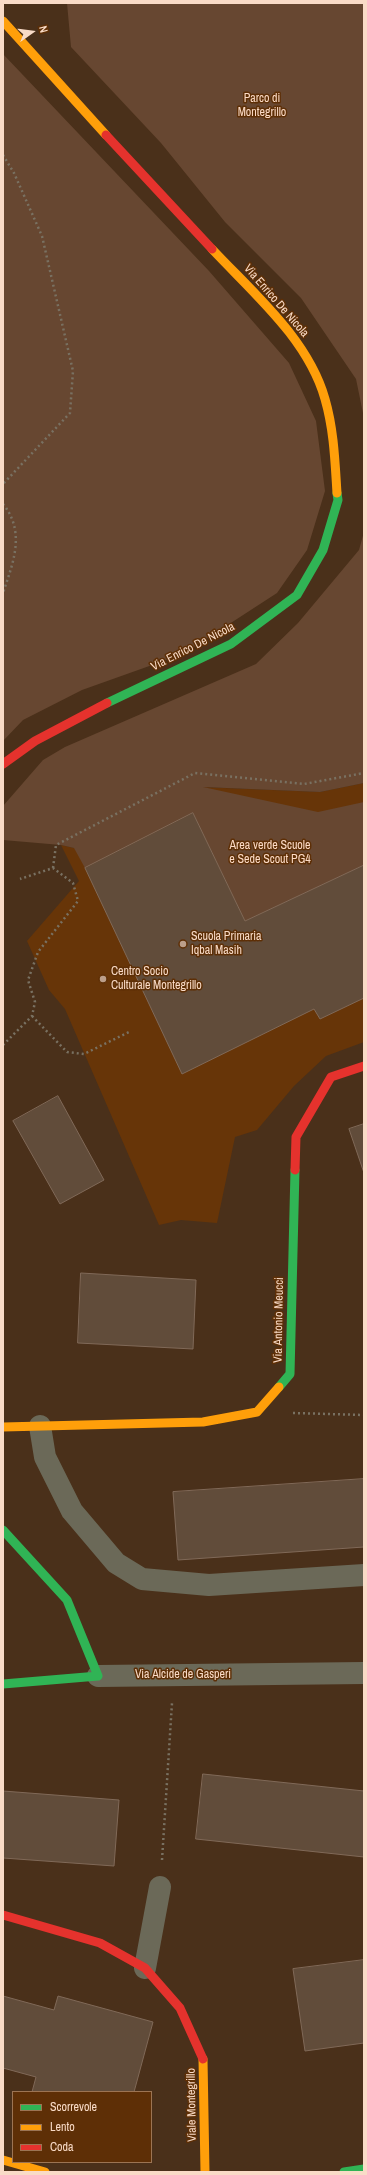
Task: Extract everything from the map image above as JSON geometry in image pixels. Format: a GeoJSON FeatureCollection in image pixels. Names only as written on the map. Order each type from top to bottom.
{"type":"FeatureCollection","features":[{"type":"Feature","properties":{"kind":"street","name":"Via Enrico De Nicola"},"geometry":{"type":"LineString","coordinates":[[3,21],[82,109],[276,317],[306,355],[325,399],[333,443],[338,500],[324,550],[297,595],[263,622],[231,644],[81,715],[35,740],[3,764]]}},
{"type":"Feature","properties":{"kind":"street","name":"Via Antonio Meucci"},"geometry":{"type":"LineString","coordinates":[[257,1412],[290,1374],[296,1137],[331,1077],[364,1066]]}},
{"type":"Feature","properties":{"kind":"street"},"geometry":{"type":"LineString","coordinates":[[3,1426],[203,1422],[257,1412]]}},
{"type":"Feature","properties":{"kind":"street"},"geometry":{"type":"LineString","coordinates":[[40,1426],[45,1457],[72,1511],[116,1563],[142,1579],[209,1585],[364,1575]]}},
{"type":"Feature","properties":{"kind":"street"},"geometry":{"type":"LineString","coordinates":[[3,1530],[67,1600],[98,1676]]}},
{"type":"Feature","properties":{"kind":"street","name":"Via Alcide de Gasperi"},"geometry":{"type":"LineString","coordinates":[[3,1684],[98,1676],[364,1673]]}},
{"type":"Feature","properties":{"kind":"street"},"geometry":{"type":"LineString","coordinates":[[145,1968],[160,1887]]}},
{"type":"Feature","properties":{"kind":"street","name":"Viale Montegrillo"},"geometry":{"type":"LineString","coordinates":[[3,1915],[100,1943],[145,1968],[180,2008],[204,2060],[204,2172]]}},
{"type":"Feature","properties":{"kind":"street"},"geometry":{"type":"LineString","coordinates":[[14,2163],[45,2172]]}},
{"type":"Feature","properties":{"kind":"street"},"geometry":{"type":"LineString","coordinates":[[344,2172],[364,2169]]}},
{"type":"Feature","properties":{"kind":"path"},"geometry":{"type":"LineString","coordinates":[[3,155],[14,172],[42,236],[73,371],[70,413],[3,484]]}},
{"type":"Feature","properties":{"kind":"path"},"geometry":{"type":"LineString","coordinates":[[3,504],[14,523],[17,544],[3,593]]}},
{"type":"Feature","properties":{"kind":"path"},"geometry":{"type":"LineString","coordinates":[[53,868],[56,845],[196,773],[304,784],[364,773]]}},
{"type":"Feature","properties":{"kind":"path"},"geometry":{"type":"LineString","coordinates":[[20,879],[53,868]]}},
{"type":"Feature","properties":{"kind":"path"},"geometry":{"type":"LineString","coordinates":[[3,1045],[32,1016],[35,1002],[28,980],[38,952],[78,902],[73,883],[53,868]]}},
{"type":"Feature","properties":{"kind":"path"},"geometry":{"type":"LineString","coordinates":[[32,1016],[67,1052],[84,1054],[129,1032]]}},
{"type":"Feature","properties":{"kind":"path"},"geometry":{"type":"LineString","coordinates":[[257,1412],[364,1416]]}},
{"type":"Feature","properties":{"kind":"path"},"geometry":{"type":"LineString","coordinates":[[160,1887],[174,1675]]}},
{"type":"Feature","properties":{"kind":"shaded area"},"geometry":{"type":"Polygon","coordinates":[[[364,783],[364,1042],[326,1056],[294,1086],[257,1130],[235,1137],[217,1223],[181,1220],[159,1225],[65,1009],[49,990],[27,941],[79,881],[61,845],[74,848],[199,787],[320,792],[364,783]]]}},
{"type":"Feature","properties":{"kind":"green space","name":"Parco di Montegrillo"},"geometry":{"type":"Polygon","coordinates":[[[67,3],[364,3],[364,418],[356,379],[301,298],[225,222],[161,143],[71,47],[67,3]]]}},
{"type":"Feature","properties":{"kind":"green space"},"geometry":{"type":"Polygon","coordinates":[[[3,54],[209,271],[289,363],[316,421],[325,491],[307,550],[277,593],[183,654],[82,690],[23,720],[3,741],[3,54]]]}},
{"type":"Feature","properties":{"kind":"green space","name":"Area verde Scuole e Sede Scout PG4"},"geometry":{"type":"Polygon","coordinates":[[[364,532],[364,783],[320,792],[203,787],[318,812],[364,802],[364,865],[245,921],[193,813],[85,868],[74,848],[61,845],[3,840],[3,806],[43,760],[65,747],[256,664],[298,623],[359,550],[364,532]]]}},
{"type":"Feature","properties":{"kind":"building"},"geometry":{"type":"Polygon","coordinates":[[[193,813],[245,921],[364,865],[364,998],[320,1019],[314,1009],[182,1074],[85,868],[193,813]]]}},
{"type":"Feature","properties":{"kind":"building"},"geometry":{"type":"Polygon","coordinates":[[[58,1096],[104,1180],[60,1204],[13,1121],[58,1096]]]}},
{"type":"Feature","properties":{"kind":"building"},"geometry":{"type":"Polygon","coordinates":[[[364,1124],[364,1173],[349,1129],[364,1124]]]}},
{"type":"Feature","properties":{"kind":"building"},"geometry":{"type":"Polygon","coordinates":[[[81,1273],[196,1280],[193,1349],[78,1343],[81,1273]]]}},
{"type":"Feature","properties":{"kind":"building"},"geometry":{"type":"Polygon","coordinates":[[[364,1479],[364,1547],[178,1560],[173,1492],[364,1479]]]}},
{"type":"Feature","properties":{"kind":"building"},"geometry":{"type":"Polygon","coordinates":[[[203,1774],[364,1791],[364,1857],[196,1839],[203,1774]]]}},
{"type":"Feature","properties":{"kind":"building"},"geometry":{"type":"Polygon","coordinates":[[[3,1791],[119,1800],[114,1866],[3,1858],[3,1791]]]}},
{"type":"Feature","properties":{"kind":"building"},"geometry":{"type":"Polygon","coordinates":[[[364,1960],[364,2043],[305,2051],[293,1969],[364,1960]]]}},
{"type":"Feature","properties":{"kind":"building"},"geometry":{"type":"Polygon","coordinates":[[[3,1996],[54,2010],[58,1996],[153,2022],[134,2091],[32,2091],[36,2077],[3,2068],[3,1996]]]}},
{"type":"Feature","properties":{"kind":"traffic: fast"},"geometry":{"type":"LineString","coordinates":[[107,703],[231,644],[297,595],[323,550],[338,500],[337,493]]}},
{"type":"Feature","properties":{"kind":"traffic: fast"},"geometry":{"type":"LineString","coordinates":[[279,1387],[290,1374],[295,1170]]}},
{"type":"Feature","properties":{"kind":"traffic: fast"},"geometry":{"type":"LineString","coordinates":[[3,1530],[67,1600],[98,1676],[3,1684]]}},
{"type":"Feature","properties":{"kind":"traffic: fast"},"geometry":{"type":"LineString","coordinates":[[344,2172],[364,2169]]}},
{"type":"Feature","properties":{"kind":"traffic: slow"},"geometry":{"type":"LineString","coordinates":[[3,21],[106,135]]}},
{"type":"Feature","properties":{"kind":"traffic: slow"},"geometry":{"type":"LineString","coordinates":[[212,249],[278,318],[293,337],[317,377],[325,399],[330,422],[334,446],[337,493]]}},
{"type":"Feature","properties":{"kind":"traffic: slow"},"geometry":{"type":"LineString","coordinates":[[3,1427],[203,1422],[257,1412],[279,1387]]}},
{"type":"Feature","properties":{"kind":"traffic: slow"},"geometry":{"type":"LineString","coordinates":[[203,2059],[205,2172]]}},
{"type":"Feature","properties":{"kind":"traffic: slow"},"geometry":{"type":"LineString","coordinates":[[3,2160],[12,2163]]}},
{"type":"Feature","properties":{"kind":"traffic: slow"},"geometry":{"type":"LineString","coordinates":[[14,2163],[45,2172]]}},
{"type":"Feature","properties":{"kind":"traffic: jam"},"geometry":{"type":"LineString","coordinates":[[106,135],[212,249]]}},
{"type":"Feature","properties":{"kind":"traffic: jam"},"geometry":{"type":"LineString","coordinates":[[3,764],[35,741],[107,703]]}},
{"type":"Feature","properties":{"kind":"traffic: jam"},"geometry":{"type":"LineString","coordinates":[[295,1170],[296,1137],[331,1077],[364,1066]]}},
{"type":"Feature","properties":{"kind":"traffic: jam"},"geometry":{"type":"LineString","coordinates":[[3,1915],[100,1943],[145,1968],[180,2008],[203,2059]]}},
{"type":"Feature","properties":{"kind":"place","name":"Scuola Primaria Iqbal Masih"},"geometry":{"type":"Point","coordinates":[183,944]}},
{"type":"Feature","properties":{"kind":"place","name":"Centro Socio Culturale Montegrillo"},"geometry":{"type":"Point","coordinates":[103,979]}}]}
